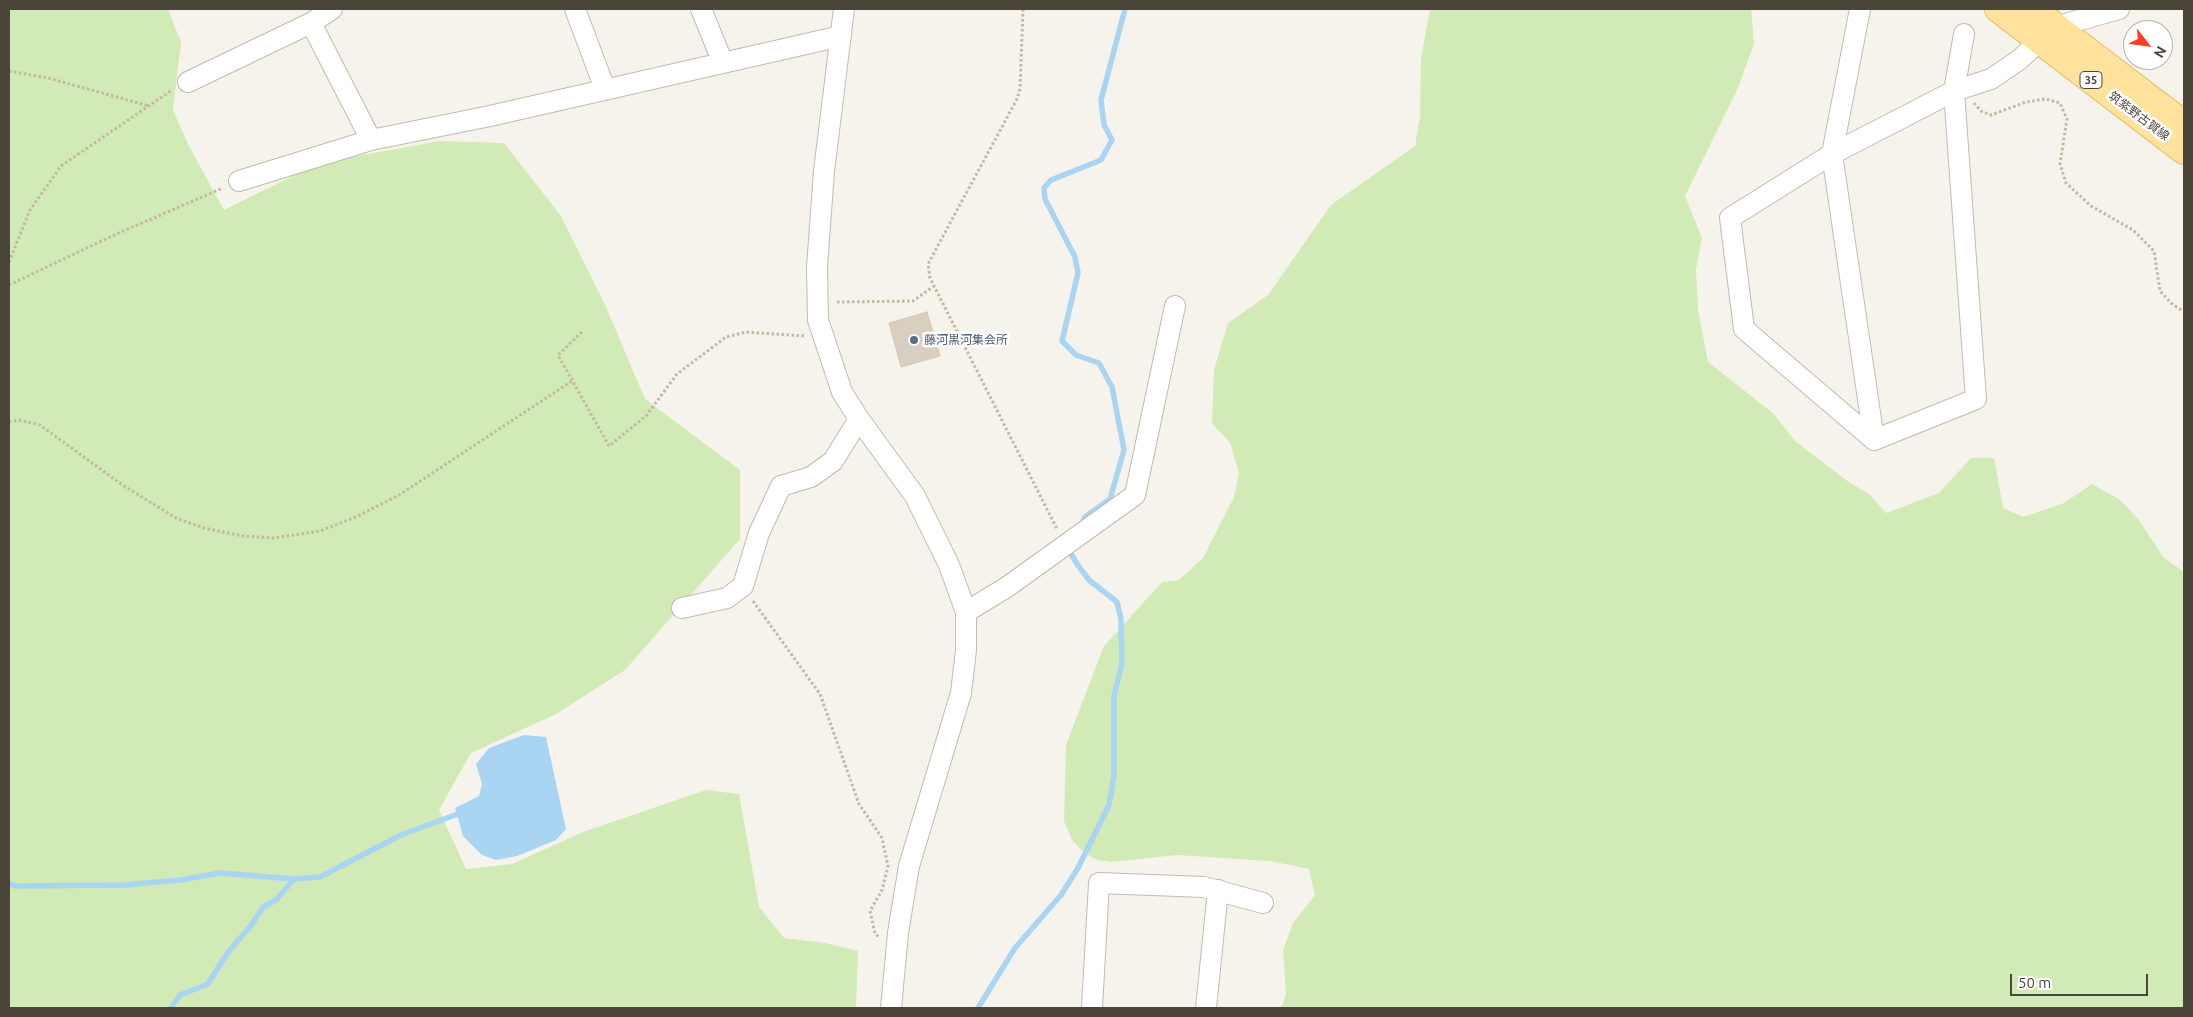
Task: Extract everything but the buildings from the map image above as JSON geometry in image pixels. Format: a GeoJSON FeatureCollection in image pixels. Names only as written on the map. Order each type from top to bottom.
{"type":"FeatureCollection","features":[{"type":"Feature","properties":{"kind":"main road","name":"筑紫野古賀線"},"geometry":{"type":"LineString","coordinates":[[1998,9],[2048,34],[2184,124]]}},
{"type":"Feature","properties":{"kind":"main road","name":"筑紫野古賀線"},"geometry":{"type":"LineString","coordinates":[[2033,9],[2048,34],[2184,151]]}},
{"type":"Feature","properties":{"kind":"street"},"geometry":{"type":"LineString","coordinates":[[188,82],[312,23],[332,9]]}},
{"type":"Feature","properties":{"kind":"street"},"geometry":{"type":"LineString","coordinates":[[575,9],[605,89]]}},
{"type":"Feature","properties":{"kind":"street"},"geometry":{"type":"LineString","coordinates":[[701,9],[723,63]]}},
{"type":"Feature","properties":{"kind":"street"},"geometry":{"type":"LineString","coordinates":[[844,9],[824,171],[817,267],[818,320],[822,337],[842,392],[859,419],[915,496],[949,565],[966,612],[966,650],[961,693],[909,866],[890,1008]]}},
{"type":"Feature","properties":{"kind":"street"},"geometry":{"type":"LineString","coordinates":[[1860,9],[1832,154],[1874,440]]}},
{"type":"Feature","properties":{"kind":"street"},"geometry":{"type":"LineString","coordinates":[[1874,440],[1744,329],[1730,218],[1832,154],[1954,91],[1991,79],[2019,60],[2048,34],[2119,9]]}},
{"type":"Feature","properties":{"kind":"street"},"geometry":{"type":"LineString","coordinates":[[312,23],[371,140]]}},
{"type":"Feature","properties":{"kind":"street"},"geometry":{"type":"LineString","coordinates":[[1874,440],[1976,399],[1954,91],[1964,34]]}},
{"type":"Feature","properties":{"kind":"street"},"geometry":{"type":"LineString","coordinates":[[239,181],[371,140],[490,116],[841,36]]}},
{"type":"Feature","properties":{"kind":"street"},"geometry":{"type":"LineString","coordinates":[[966,612],[1007,587],[1135,495],[1175,306]]}},
{"type":"Feature","properties":{"kind":"street"},"geometry":{"type":"LineString","coordinates":[[682,608],[727,598],[743,586],[759,533],[781,486],[810,477],[833,461],[859,419]]}},
{"type":"Feature","properties":{"kind":"street"},"geometry":{"type":"LineString","coordinates":[[1092,1008],[1099,883],[1204,887],[1262,902]]}},
{"type":"Feature","properties":{"kind":"street"},"geometry":{"type":"LineString","coordinates":[[1206,1008],[1218,890]]}},
{"type":"Feature","properties":{"kind":"path"},"geometry":{"type":"LineString","coordinates":[[1023,9],[1020,88],[1017,99],[928,264],[930,278],[1067,544]]}},
{"type":"Feature","properties":{"kind":"path"},"geometry":{"type":"LineString","coordinates":[[9,70],[48,78],[150,106]]}},
{"type":"Feature","properties":{"kind":"path"},"geometry":{"type":"LineString","coordinates":[[9,262],[30,210],[61,166],[150,106],[161,96],[188,82]]}},
{"type":"Feature","properties":{"kind":"path"},"geometry":{"type":"LineString","coordinates":[[1973,85],[1973,102],[1981,111],[1991,115],[2026,102],[2045,99],[2060,102],[2067,120],[2060,164],[2066,183],[2091,206],[2133,230],[2154,251],[2160,291],[2171,303],[2184,312]]}},
{"type":"Feature","properties":{"kind":"path"},"geometry":{"type":"LineString","coordinates":[[9,285],[112,236],[239,181]]}},
{"type":"Feature","properties":{"kind":"path"},"geometry":{"type":"LineString","coordinates":[[817,303],[913,301],[934,286]]}},
{"type":"Feature","properties":{"kind":"path"},"geometry":{"type":"LineString","coordinates":[[582,332],[558,354],[609,446],[646,416],[676,374],[726,337],[746,332],[822,337]]}},
{"type":"Feature","properties":{"kind":"path"},"geometry":{"type":"LineString","coordinates":[[9,422],[19,420],[40,425],[121,484],[176,518],[204,528],[243,536],[273,538],[320,531],[356,517],[399,495],[572,381]]}},
{"type":"Feature","properties":{"kind":"path"},"geometry":{"type":"LineString","coordinates":[[743,586],[820,694],[859,804],[882,838],[888,866],[882,890],[870,911],[875,934],[897,947]]}},
{"type":"Feature","properties":{"kind":"green space"},"geometry":{"type":"Polygon","coordinates":[[[9,9],[168,9],[181,42],[173,110],[188,144],[224,210],[319,163],[440,141],[504,143],[561,216],[606,307],[645,399],[740,470],[740,539],[625,670],[556,714],[471,753],[439,810],[466,869],[512,864],[583,832],[706,790],[739,794],[759,907],[784,938],[825,943],[858,951],[856,1008],[9,1008],[9,9]]]}},
{"type":"Feature","properties":{"kind":"green space"},"geometry":{"type":"Polygon","coordinates":[[[1430,9],[1751,9],[1754,44],[1738,88],[1685,196],[1702,238],[1696,269],[1698,310],[1708,362],[1774,414],[1795,441],[1850,483],[1868,493],[1886,513],[1939,493],[1971,458],[1994,458],[2003,508],[2023,517],[2064,503],[2092,484],[2119,499],[2139,520],[2163,557],[2184,572],[2184,1008],[1281,1008],[1286,994],[1283,950],[1293,923],[1315,895],[1309,869],[1270,861],[1177,855],[1112,862],[1097,860],[1084,853],[1072,840],[1064,821],[1066,745],[1104,646],[1162,582],[1179,580],[1203,558],[1234,497],[1239,473],[1230,443],[1212,423],[1214,370],[1228,323],[1268,295],[1331,205],[1415,146],[1420,116],[1421,58],[1430,9]]]}},
{"type":"Feature","properties":{"kind":"water"},"geometry":{"type":"Polygon","coordinates":[[[524,735],[546,737],[566,829],[556,840],[517,856],[496,860],[482,855],[463,836],[455,808],[479,796],[482,784],[476,764],[489,748],[524,735]]]}},
{"type":"Feature","properties":{"kind":"waterway"},"geometry":{"type":"LineString","coordinates":[[1081,526],[1085,517],[1110,499],[1124,450],[1112,387],[1099,363],[1076,355],[1062,341],[1078,273],[1075,257],[1045,199],[1044,188],[1051,180],[1101,160],[1112,140],[1104,125],[1101,100],[1125,9]]}},
{"type":"Feature","properties":{"kind":"waterway"},"geometry":{"type":"LineString","coordinates":[[978,1008],[1015,948],[1061,895],[1078,868],[1109,805],[1114,776],[1114,696],[1122,663],[1121,619],[1117,602],[1089,580],[1070,552],[1072,546]]}},
{"type":"Feature","properties":{"kind":"waterway"},"geometry":{"type":"LineString","coordinates":[[171,1008],[180,995],[208,984],[226,955],[252,924],[263,907],[276,900],[294,879],[320,877],[401,835],[463,812]]}},
{"type":"Feature","properties":{"kind":"waterway"},"geometry":{"type":"LineString","coordinates":[[9,883],[15,886],[124,885],[180,880],[220,873],[294,879]]}},
{"type":"Feature","properties":{"kind":"place","name":"藤河黒河集会所"},"geometry":{"type":"Point","coordinates":[914,340]}}]}
